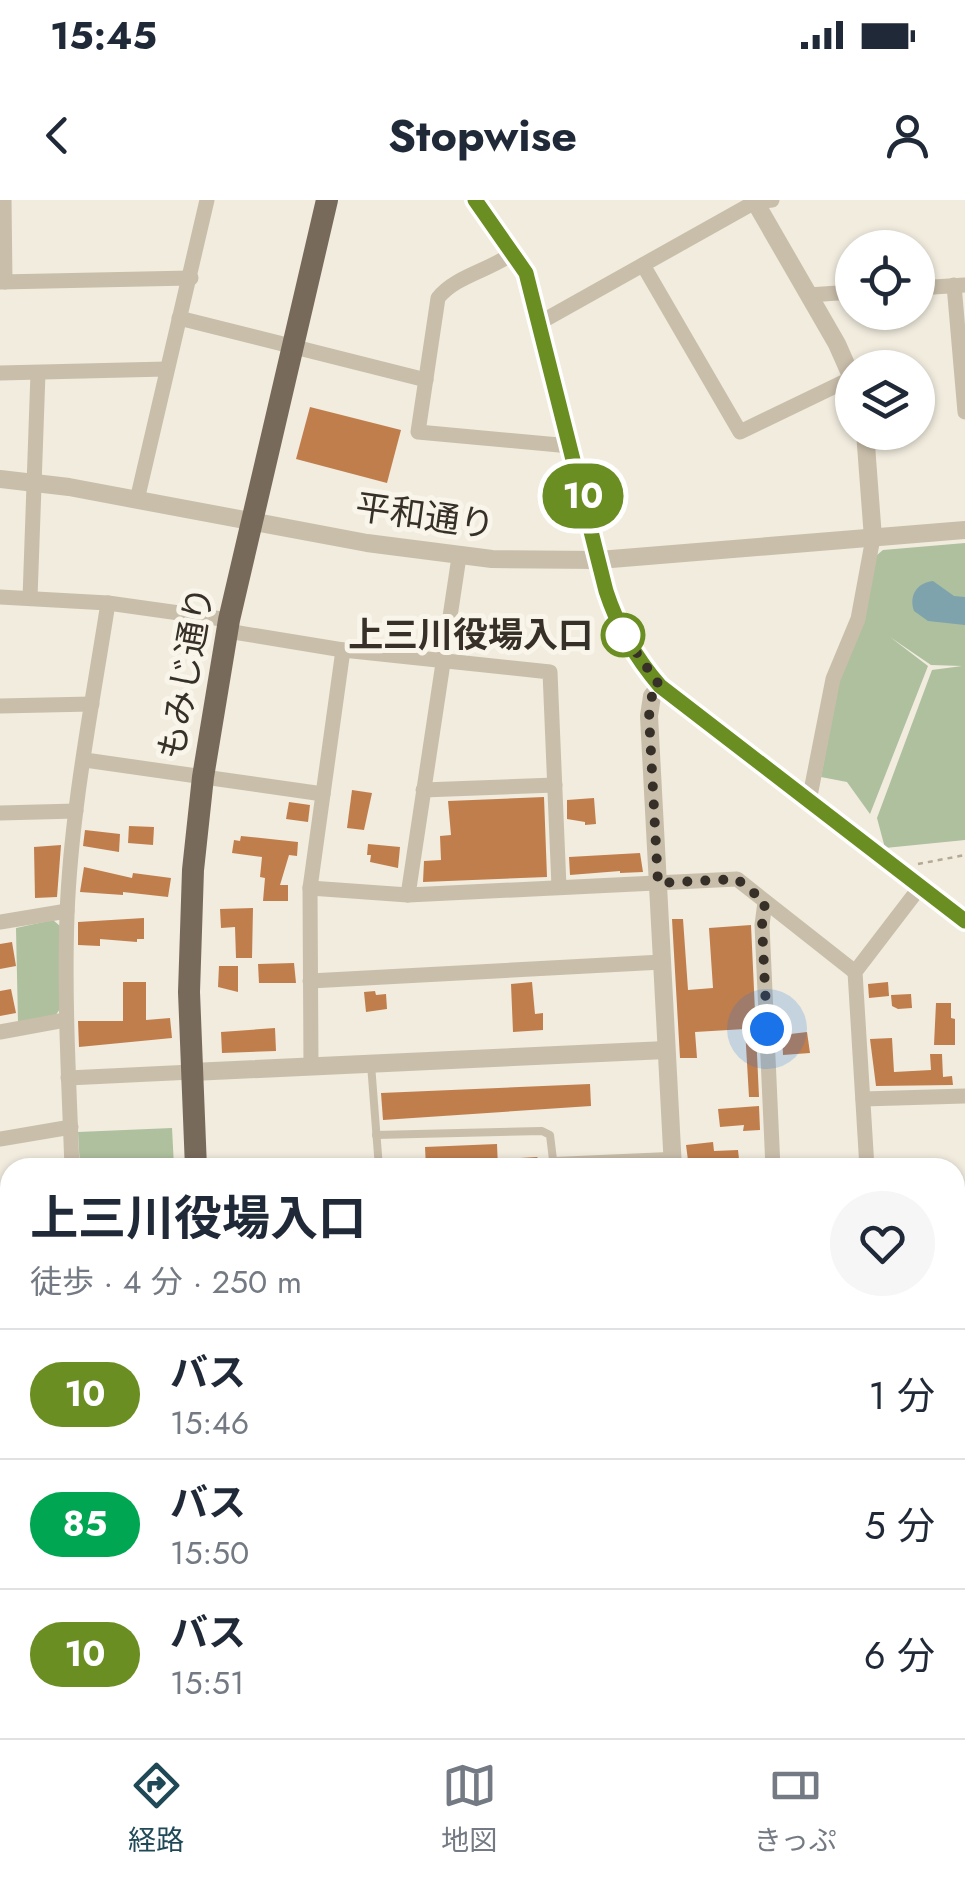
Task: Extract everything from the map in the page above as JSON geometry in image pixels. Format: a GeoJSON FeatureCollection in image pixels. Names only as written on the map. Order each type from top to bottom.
{"type":"FeatureCollection","features":[{"type":"Feature","properties":{"kind":"main road","name":"もみじ通り"},"geometry":{"type":"LineString","coordinates":[[196,1158],[190,922],[203,777],[228,625],[327,200]]}},
{"type":"Feature","properties":{"kind":"street"},"geometry":{"type":"LineString","coordinates":[[4,200],[2,282],[191,278]]}},
{"type":"Feature","properties":{"kind":"street"},"geometry":{"type":"LineString","coordinates":[[137,500],[207,200]]}},
{"type":"Feature","properties":{"kind":"street"},"geometry":{"type":"LineString","coordinates":[[475,200],[526,273],[606,591],[620,629],[660,686],[917,878],[965,921]]}},
{"type":"Feature","properties":{"kind":"street"},"geometry":{"type":"LineString","coordinates":[[539,323],[760,201],[837,350]]}},
{"type":"Feature","properties":{"kind":"street"},"geometry":{"type":"LineString","coordinates":[[513,253],[497,265],[446,288],[438,298],[418,432],[570,446]]}},
{"type":"Feature","properties":{"kind":"street"},"geometry":{"type":"LineString","coordinates":[[643,265],[740,432],[835,386]]}},
{"type":"Feature","properties":{"kind":"street"},"geometry":{"type":"LineString","coordinates":[[935,287],[960,285],[965,412]]}},
{"type":"Feature","properties":{"kind":"street"},"geometry":{"type":"LineString","coordinates":[[809,295],[835,293]]}},
{"type":"Feature","properties":{"kind":"street"},"geometry":{"type":"LineString","coordinates":[[180,318],[426,380]]}},
{"type":"Feature","properties":{"kind":"street"},"geometry":{"type":"LineString","coordinates":[[0,373],[168,369]]}},
{"type":"Feature","properties":{"kind":"street"},"geometry":{"type":"LineString","coordinates":[[30,598],[38,373]]}},
{"type":"Feature","properties":{"kind":"street"},"geometry":{"type":"LineString","coordinates":[[809,801],[833,678],[858,619],[874,538],[867,450]]}},
{"type":"Feature","properties":{"kind":"street","name":"平和通り"},"geometry":{"type":"LineString","coordinates":[[0,478],[459,557],[531,561],[600,560],[965,530]]}},
{"type":"Feature","properties":{"kind":"street"},"geometry":{"type":"LineString","coordinates":[[408,894],[459,557]]}},
{"type":"Feature","properties":{"kind":"street"},"geometry":{"type":"LineString","coordinates":[[0,597],[108,603],[343,650],[550,672],[559,887]]}},
{"type":"Feature","properties":{"kind":"street"},"geometry":{"type":"LineString","coordinates":[[72,1158],[65,1020],[67,911],[76,812],[108,603]]}},
{"type":"Feature","properties":{"kind":"street"},"geometry":{"type":"LineString","coordinates":[[311,1067],[310,888],[343,650]]}},
{"type":"Feature","properties":{"kind":"street"},"geometry":{"type":"LineString","coordinates":[[660,686],[652,696],[649,716],[673,1158]]}},
{"type":"Feature","properties":{"kind":"street"},"geometry":{"type":"LineString","coordinates":[[0,706],[92,704]]}},
{"type":"Feature","properties":{"kind":"street"},"geometry":{"type":"LineString","coordinates":[[84,760],[322,794]]}},
{"type":"Feature","properties":{"kind":"street"},"geometry":{"type":"LineString","coordinates":[[424,790],[555,784]]}},
{"type":"Feature","properties":{"kind":"street"},"geometry":{"type":"LineString","coordinates":[[0,813],[76,812]]}},
{"type":"Feature","properties":{"kind":"street"},"geometry":{"type":"LineString","coordinates":[[866,1158],[855,972],[917,878]]}},
{"type":"Feature","properties":{"kind":"street"},"geometry":{"type":"LineString","coordinates":[[310,888],[408,894],[737,879],[855,972]]}},
{"type":"Feature","properties":{"kind":"street"},"geometry":{"type":"LineString","coordinates":[[765,902],[762,925],[773,1158]]}},
{"type":"Feature","properties":{"kind":"street"},"geometry":{"type":"LineString","coordinates":[[0,922],[67,911]]}},
{"type":"Feature","properties":{"kind":"street"},"geometry":{"type":"LineString","coordinates":[[310,981],[662,962]]}},
{"type":"Feature","properties":{"kind":"street"},"geometry":{"type":"LineString","coordinates":[[0,1032],[65,1020]]}},
{"type":"Feature","properties":{"kind":"street"},"geometry":{"type":"LineString","coordinates":[[68,1078],[666,1050]]}},
{"type":"Feature","properties":{"kind":"street"},"geometry":{"type":"LineString","coordinates":[[863,1099],[965,1096]]}},
{"type":"Feature","properties":{"kind":"street"},"geometry":{"type":"LineString","coordinates":[[0,1139],[70,1127]]}},
{"type":"Feature","properties":{"kind":"lane"},"geometry":{"type":"LineString","coordinates":[[371,1064],[378,1158]]}},
{"type":"Feature","properties":{"kind":"lane"},"geometry":{"type":"LineString","coordinates":[[376,1135],[542,1131],[550,1135],[553,1158]]}},
{"type":"Feature","properties":{"kind":"path"},"geometry":{"type":"LineString","coordinates":[[917,878],[920,862],[965,855]]}},
{"type":"Feature","properties":{"kind":"green space"},"geometry":{"type":"Polygon","coordinates":[[[965,543],[965,840],[885,848],[877,818],[932,670],[962,666],[931,665],[890,637],[928,666],[870,814],[847,782],[821,777],[839,680],[877,555],[883,550],[965,543]]]}},
{"type":"Feature","properties":{"kind":"green space"},"geometry":{"type":"Polygon","coordinates":[[[53,920],[60,926],[60,1009],[55,1016],[18,1022],[16,928],[53,920]]]}},
{"type":"Feature","properties":{"kind":"green space"},"geometry":{"type":"Polygon","coordinates":[[[172,1128],[174,1158],[79,1158],[78,1132],[172,1128]]]}},
{"type":"Feature","properties":{"kind":"water"},"geometry":{"type":"Polygon","coordinates":[[[933,581],[954,596],[965,597],[965,625],[928,621],[914,611],[915,591],[933,581]]]}},
{"type":"Feature","properties":{"kind":"building"},"geometry":{"type":"Polygon","coordinates":[[[310,407],[401,430],[387,483],[296,459],[310,407]]]}},
{"type":"Feature","properties":{"kind":"building"},"geometry":{"type":"Polygon","coordinates":[[[352,790],[372,793],[364,830],[347,828],[352,790]]]}},
{"type":"Feature","properties":{"kind":"building"},"geometry":{"type":"Polygon","coordinates":[[[544,797],[547,877],[423,882],[424,861],[441,860],[440,836],[451,835],[448,801],[544,797]]]}},
{"type":"Feature","properties":{"kind":"building"},"geometry":{"type":"Polygon","coordinates":[[[594,798],[596,824],[567,819],[567,800],[594,798]]]}},
{"type":"Feature","properties":{"kind":"building"},"geometry":{"type":"Polygon","coordinates":[[[289,802],[310,805],[308,822],[286,819],[289,802]]]}},
{"type":"Feature","properties":{"kind":"building"},"geometry":{"type":"Polygon","coordinates":[[[129,826],[154,827],[153,845],[128,843],[129,826]]]}},
{"type":"Feature","properties":{"kind":"building"},"geometry":{"type":"Polygon","coordinates":[[[85,830],[120,834],[119,852],[83,846],[85,830]]]}},
{"type":"Feature","properties":{"kind":"building"},"geometry":{"type":"Polygon","coordinates":[[[241,836],[298,842],[297,856],[289,855],[280,885],[288,885],[288,901],[263,901],[262,857],[232,853],[234,840],[240,841],[241,836]]]}},
{"type":"Feature","properties":{"kind":"building"},"geometry":{"type":"Polygon","coordinates":[[[368,844],[400,847],[398,868],[370,862],[368,844]]]}},
{"type":"Feature","properties":{"kind":"building"},"geometry":{"type":"Polygon","coordinates":[[[61,845],[57,897],[35,898],[34,847],[61,845]]]}},
{"type":"Feature","properties":{"kind":"building"},"geometry":{"type":"Polygon","coordinates":[[[640,853],[643,872],[570,875],[569,857],[640,853]]]}},
{"type":"Feature","properties":{"kind":"building"},"geometry":{"type":"Polygon","coordinates":[[[84,867],[132,878],[133,873],[171,878],[168,897],[80,892],[84,867]]]}},
{"type":"Feature","properties":{"kind":"building"},"geometry":{"type":"Polygon","coordinates":[[[253,908],[252,958],[236,958],[235,927],[221,928],[220,909],[253,908]]]}},
{"type":"Feature","properties":{"kind":"building"},"geometry":{"type":"Polygon","coordinates":[[[144,918],[144,939],[137,942],[100,939],[100,946],[78,945],[78,922],[144,918]]]}},
{"type":"Feature","properties":{"kind":"building"},"geometry":{"type":"Polygon","coordinates":[[[672,919],[683,919],[688,990],[713,988],[709,928],[751,925],[759,1097],[749,1097],[745,1029],[695,1032],[697,1058],[680,1058],[672,919]]]}},
{"type":"Feature","properties":{"kind":"building"},"geometry":{"type":"Polygon","coordinates":[[[12,942],[16,966],[0,969],[0,944],[12,942]]]}},
{"type":"Feature","properties":{"kind":"building"},"geometry":{"type":"Polygon","coordinates":[[[294,963],[296,983],[259,983],[258,964],[294,963]]]}},
{"type":"Feature","properties":{"kind":"building"},"geometry":{"type":"Polygon","coordinates":[[[219,966],[238,966],[238,992],[218,987],[219,966]]]}},
{"type":"Feature","properties":{"kind":"building"},"geometry":{"type":"Polygon","coordinates":[[[123,982],[146,982],[146,1020],[170,1018],[172,1038],[79,1047],[78,1021],[123,1021],[123,982]]]}},
{"type":"Feature","properties":{"kind":"building"},"geometry":{"type":"Polygon","coordinates":[[[532,982],[535,1014],[543,1013],[543,1030],[513,1032],[511,984],[532,982]]]}},
{"type":"Feature","properties":{"kind":"building"},"geometry":{"type":"Polygon","coordinates":[[[888,982],[889,996],[869,998],[868,984],[888,982]]]}},
{"type":"Feature","properties":{"kind":"building"},"geometry":{"type":"Polygon","coordinates":[[[11,989],[16,1013],[0,1016],[0,991],[11,989]]]}},
{"type":"Feature","properties":{"kind":"building"},"geometry":{"type":"Polygon","coordinates":[[[375,991],[376,995],[386,994],[387,1009],[366,1012],[364,992],[375,991]]]}},
{"type":"Feature","properties":{"kind":"building"},"geometry":{"type":"Polygon","coordinates":[[[911,994],[912,1008],[892,1006],[891,995],[911,994]]]}},
{"type":"Feature","properties":{"kind":"building"},"geometry":{"type":"Polygon","coordinates":[[[936,1003],[951,1003],[955,1045],[934,1045],[936,1003]]]}},
{"type":"Feature","properties":{"kind":"building"},"geometry":{"type":"Polygon","coordinates":[[[275,1028],[276,1051],[222,1053],[221,1032],[275,1028]]]}},
{"type":"Feature","properties":{"kind":"building"},"geometry":{"type":"Polygon","coordinates":[[[807,1032],[810,1053],[783,1055],[782,1035],[807,1032]]]}},
{"type":"Feature","properties":{"kind":"building"},"geometry":{"type":"Polygon","coordinates":[[[892,1038],[894,1072],[931,1070],[930,1054],[942,1054],[943,1077],[952,1076],[953,1085],[876,1086],[870,1039],[892,1038]]]}},
{"type":"Feature","properties":{"kind":"building"},"geometry":{"type":"Polygon","coordinates":[[[590,1084],[591,1106],[383,1120],[381,1093],[590,1084]]]}},
{"type":"Feature","properties":{"kind":"building"},"geometry":{"type":"Polygon","coordinates":[[[759,1106],[760,1130],[743,1131],[744,1125],[720,1127],[718,1109],[759,1106]]]}},
{"type":"Feature","properties":{"kind":"building"},"geometry":{"type":"Polygon","coordinates":[[[713,1142],[714,1151],[738,1150],[739,1158],[688,1158],[686,1145],[713,1142]]]}},
{"type":"Feature","properties":{"kind":"building"},"geometry":{"type":"Polygon","coordinates":[[[497,1144],[498,1158],[426,1158],[425,1147],[497,1144]]]}},
{"type":"Feature","properties":{"kind":"bus line","name":"10"},"geometry":{"type":"LineString","coordinates":[[475,200],[526,273],[612,612],[640,663],[660,686],[965,921]]}},
{"type":"Feature","properties":{"kind":"place","name":"上三川役場入口"},"geometry":{"type":"Point","coordinates":[623,635]}},
{"type":"Feature","properties":{"kind":"route"},"geometry":{"type":"LineString","coordinates":[[623,635],[620,629],[640,663],[660,686],[652,696],[649,716],[658,883],[737,879],[765,902],[762,925],[767,1029]]}}]}
